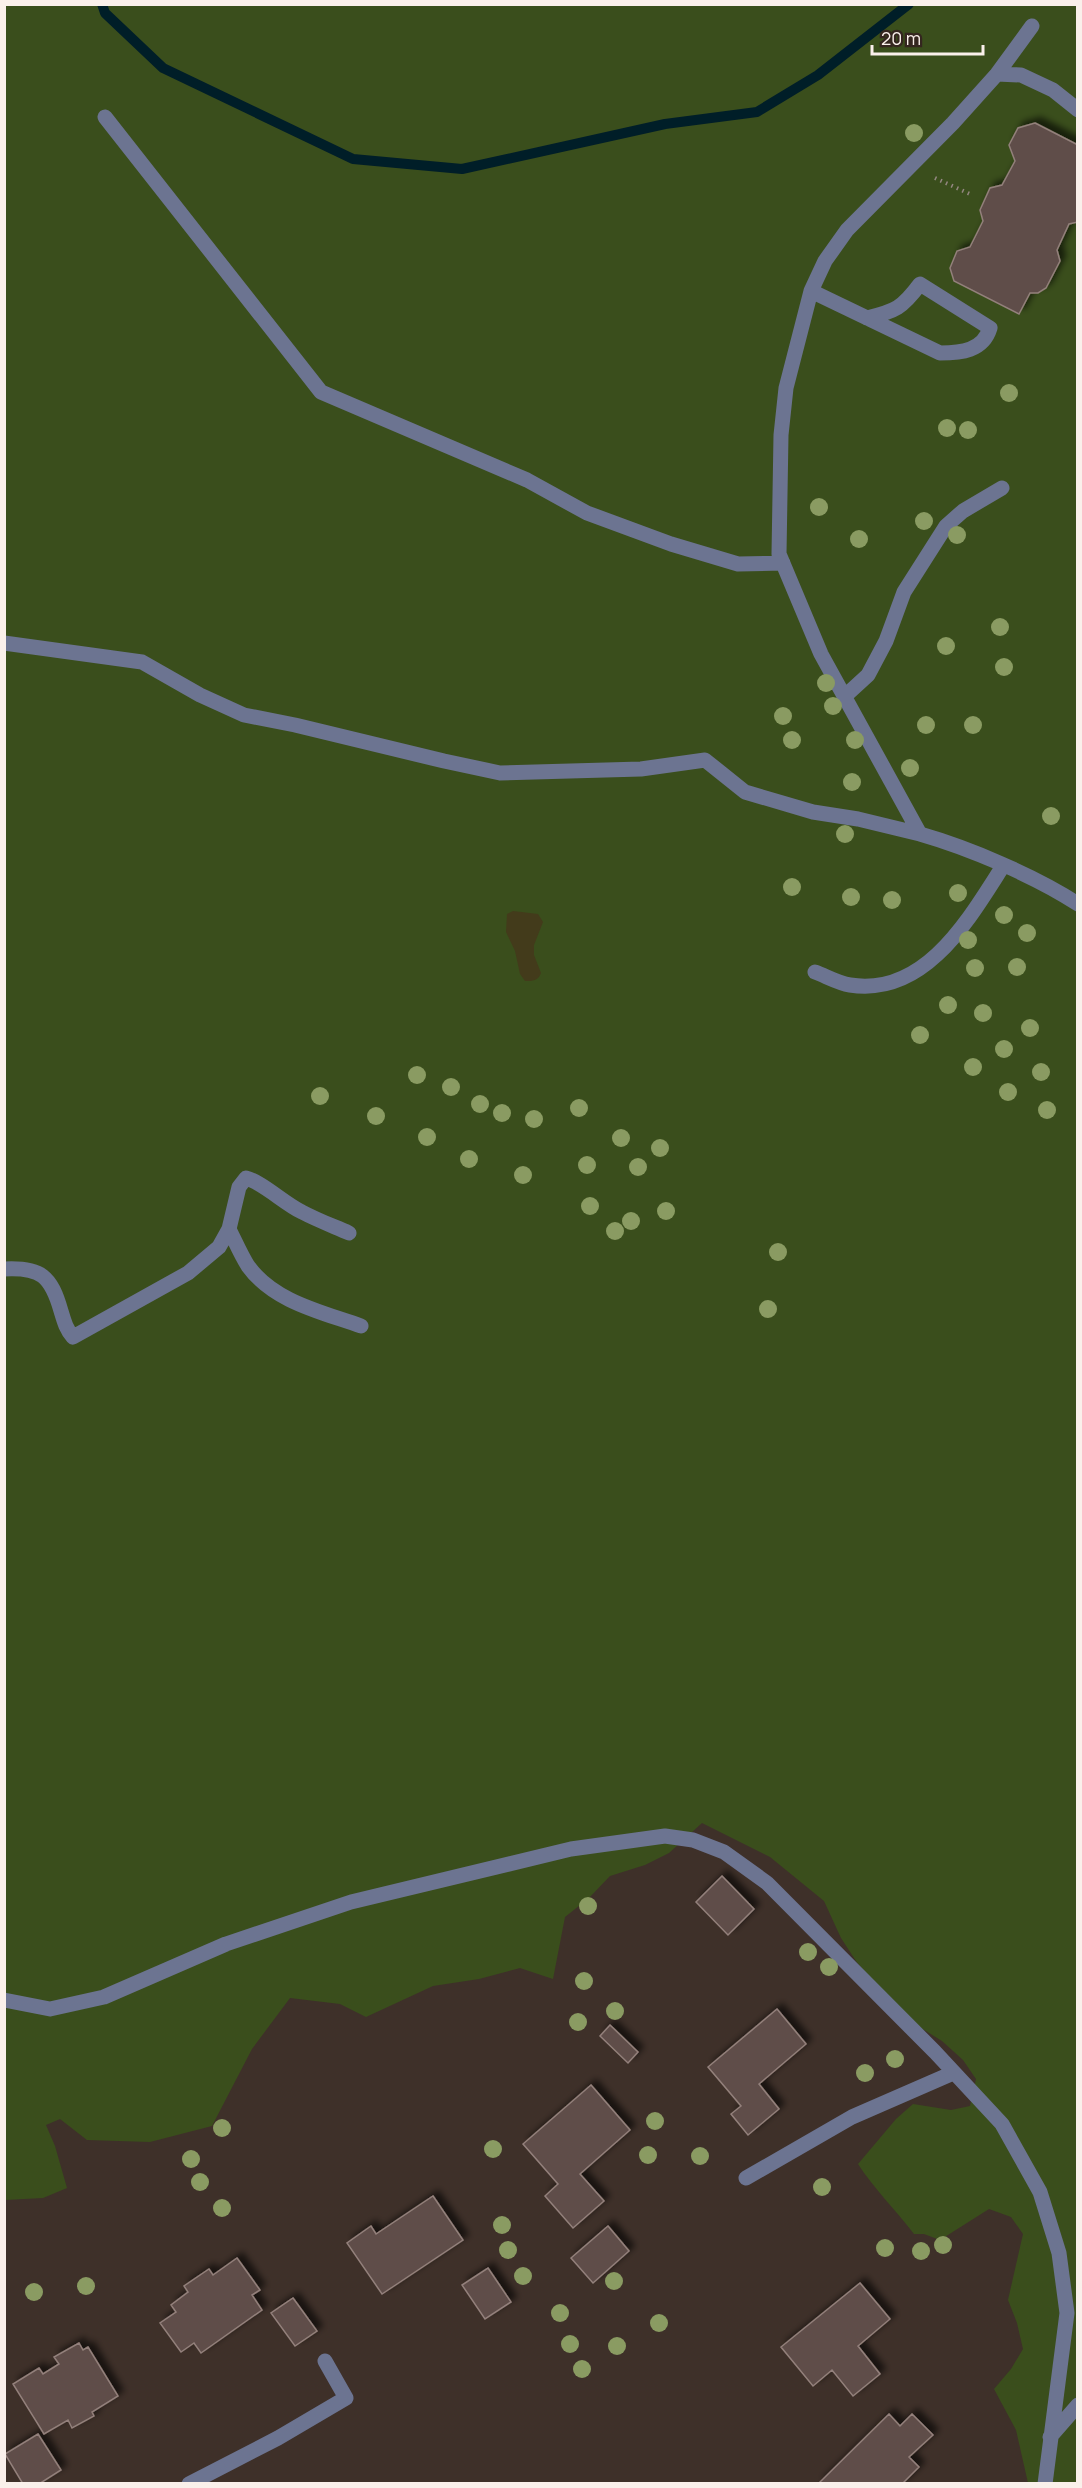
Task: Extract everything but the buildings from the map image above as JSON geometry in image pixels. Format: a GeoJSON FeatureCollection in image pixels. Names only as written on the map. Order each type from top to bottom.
{"type":"FeatureCollection","features":[{"type":"Feature","properties":{"kind":"street"},"geometry":{"type":"LineString","coordinates":[[920,834],[821,654],[779,554],[781,435],[786,388],[811,291],[825,261],[847,230],[953,123],[997,74],[1032,26]]}},
{"type":"Feature","properties":{"kind":"street"},"geometry":{"type":"LineString","coordinates":[[997,74],[1021,75],[1053,90],[1077,110]]}},
{"type":"Feature","properties":{"kind":"street"},"geometry":{"type":"LineString","coordinates":[[105,117],[321,392],[527,480],[587,513],[671,544],[738,564],[783,563]]}},
{"type":"Feature","properties":{"kind":"street"},"geometry":{"type":"LineString","coordinates":[[811,291],[867,318],[940,353],[963,353],[977,346],[988,335],[990,328],[920,284],[906,304],[887,313],[867,318]]}},
{"type":"Feature","properties":{"kind":"street"},"geometry":{"type":"LineString","coordinates":[[844,698],[868,675],[886,641],[904,592],[946,526],[963,511],[1002,488]]}},
{"type":"Feature","properties":{"kind":"street"},"geometry":{"type":"LineString","coordinates":[[4,643],[142,662],[200,695],[244,716],[295,725],[444,762],[500,773],[641,769],[705,760],[745,792],[813,812],[858,819],[952,843],[1062,894],[1077,904]]}},
{"type":"Feature","properties":{"kind":"street"},"geometry":{"type":"LineString","coordinates":[[816,972],[849,985],[878,986],[908,976],[939,954],[966,924],[1003,866]]}},
{"type":"Feature","properties":{"kind":"street"},"geometry":{"type":"LineString","coordinates":[[4,1269],[27,1268],[45,1275],[59,1303],[67,1330],[73,1336],[188,1273],[219,1247],[229,1229],[239,1187],[246,1178],[256,1180],[266,1190],[301,1212],[349,1233]]}},
{"type":"Feature","properties":{"kind":"street"},"geometry":{"type":"LineString","coordinates":[[229,1229],[249,1266],[268,1286],[290,1300],[361,1326]]}},
{"type":"Feature","properties":{"kind":"street"},"geometry":{"type":"LineString","coordinates":[[4,2000],[51,2008],[104,1997],[226,1944],[351,1902],[571,1849],[665,1836],[693,1840],[724,1852],[767,1882],[1002,2124],[1040,2192],[1059,2253],[1067,2313],[1045,2484]]}},
{"type":"Feature","properties":{"kind":"street"},"geometry":{"type":"LineString","coordinates":[[746,2178],[852,2117],[953,2073]]}},
{"type":"Feature","properties":{"kind":"street"},"geometry":{"type":"LineString","coordinates":[[189,2484],[278,2438],[346,2398],[325,2361]]}},
{"type":"Feature","properties":{"kind":"street"},"geometry":{"type":"LineString","coordinates":[[1050,2438],[1077,2404]]}},
{"type":"Feature","properties":{"kind":"path"},"geometry":{"type":"LineString","coordinates":[[909,166],[970,194]]}},
{"type":"Feature","properties":{"kind":"green space"},"geometry":{"type":"Polygon","coordinates":[[[4,5],[1077,5],[1077,2483],[1028,2483],[1016,2430],[994,2389],[1011,2369],[1023,2349],[1017,2323],[1008,2300],[1023,2234],[1011,2217],[989,2209],[940,2240],[924,2234],[914,2234],[858,2164],[896,2119],[913,2104],[951,2110],[970,2106],[976,2079],[963,2060],[942,2041],[913,2023],[876,1985],[841,1938],[824,1901],[770,1857],[702,1823],[669,1853],[645,1865],[610,1876],[589,1898],[565,1917],[553,1979],[520,1968],[479,1979],[433,1986],[366,2017],[340,2004],[290,1998],[252,2049],[212,2126],[150,2142],[87,2140],[60,2119],[46,2125],[55,2146],[67,2188],[43,2198],[5,2200],[4,5]]]}},
{"type":"Feature","properties":{"kind":"sand"},"geometry":{"type":"Polygon","coordinates":[[[513,911],[538,914],[543,922],[534,945],[534,955],[541,973],[535,980],[525,981],[520,974],[515,951],[506,932],[507,914],[513,911]]]}},
{"type":"Feature","properties":{"kind":"waterway"},"geometry":{"type":"LineString","coordinates":[[102,4],[105,13],[163,68],[353,159],[462,169],[665,124],[757,112],[818,75],[909,4]]}}]}
